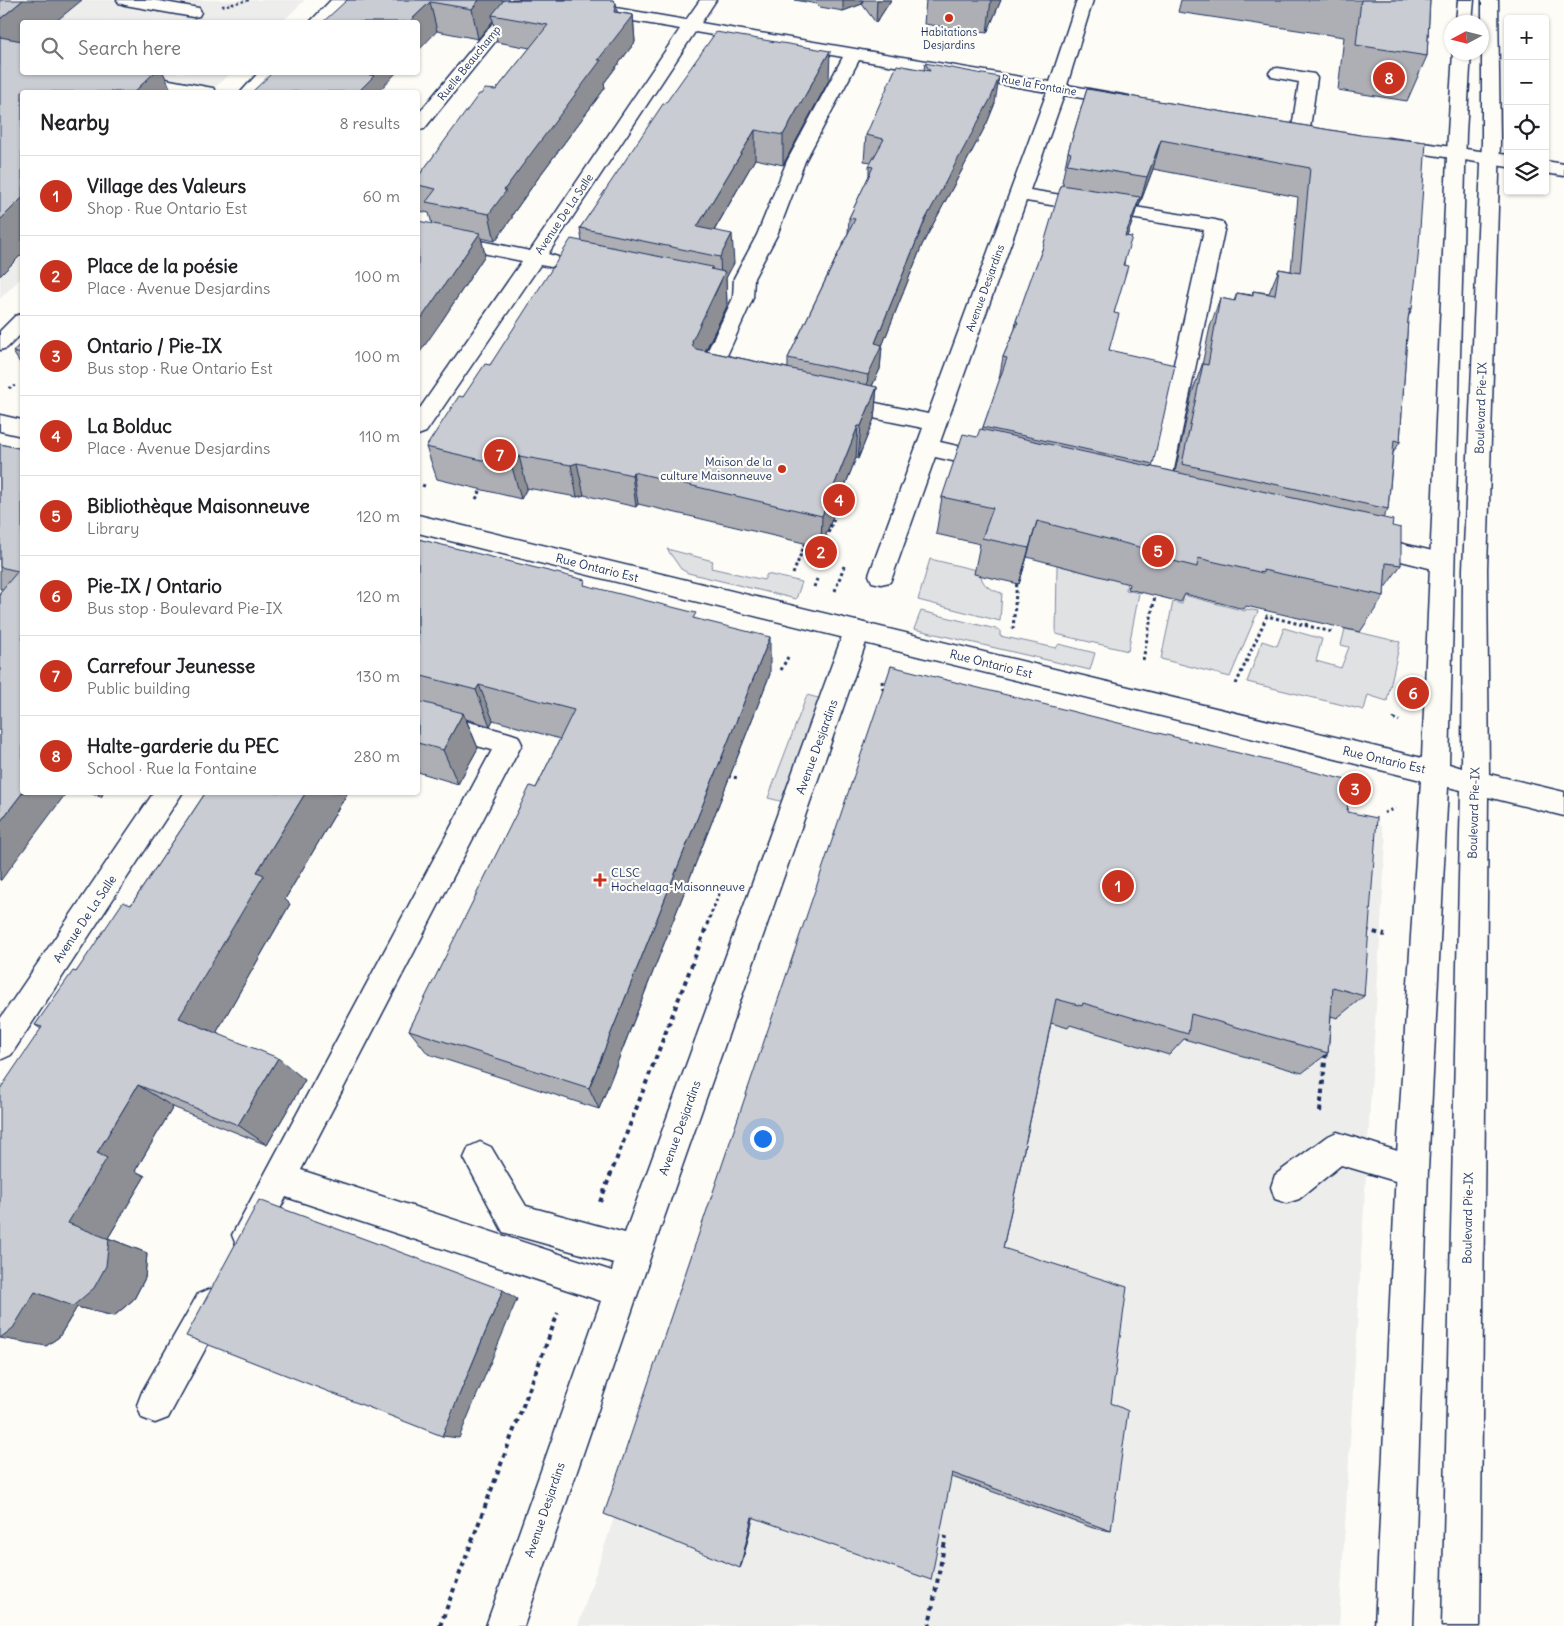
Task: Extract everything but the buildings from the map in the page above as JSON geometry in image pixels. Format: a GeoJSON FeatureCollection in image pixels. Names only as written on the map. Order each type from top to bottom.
{"type":"FeatureCollection","features":[{"type":"Feature","properties":{"kind":"main road"},"geometry":{"type":"LineString","coordinates":[[124,0],[193,12],[184,20]]}},
{"type":"Feature","properties":{"kind":"main road"},"geometry":{"type":"LineString","coordinates":[[320,20],[340,0]]}},
{"type":"Feature","properties":{"kind":"main road","name":"Ruelle Beauchamp"},"geometry":{"type":"LineString","coordinates":[[420,123],[521,0]]}},
{"type":"Feature","properties":{"kind":"main road","name":"Rue la Fontaine"},"geometry":{"type":"LineString","coordinates":[[540,0],[1137,102]]}},
{"type":"Feature","properties":{"kind":"main road","name":"Avenue De La Salle"},"geometry":{"type":"LineString","coordinates":[[420,424],[535,258],[708,0]]}},
{"type":"Feature","properties":{"kind":"main road","name":"Avenue Desjardins"},"geometry":{"type":"LineString","coordinates":[[881,575],[1057,89],[1085,0]]}},
{"type":"Feature","properties":{"kind":"main road"},"geometry":{"type":"LineString","coordinates":[[1465,15],[1466,0]]}},
{"type":"Feature","properties":{"kind":"main road","name":"Boulevard Pie-IX"},"geometry":{"type":"LineString","coordinates":[[1461,1626],[1473,845],[1476,782],[1476,569],[1499,160],[1490,0]]}},
{"type":"Feature","properties":{"kind":"main road"},"geometry":{"type":"LineString","coordinates":[[744,383],[707,375],[734,296],[767,235],[796,161],[854,53]]}},
{"type":"Feature","properties":{"kind":"main road"},"geometry":{"type":"LineString","coordinates":[[1394,1626],[1412,1170],[1435,772],[1441,562],[1462,60]]}},
{"type":"Feature","properties":{"kind":"main road"},"geometry":{"type":"LineString","coordinates":[[1278,73],[1308,78],[1301,128]]}},
{"type":"Feature","properties":{"kind":"main road"},"geometry":{"type":"LineString","coordinates":[[123,75],[197,90]]}},
{"type":"Feature","properties":{"kind":"main road"},"geometry":{"type":"LineString","coordinates":[[251,90],[265,75]]}},
{"type":"Feature","properties":{"kind":"main road"},"geometry":{"type":"LineString","coordinates":[[1282,125],[1320,132]]}},
{"type":"Feature","properties":{"kind":"main road"},"geometry":{"type":"LineString","coordinates":[[1369,140],[1499,160]]}},
{"type":"Feature","properties":{"kind":"main road"},"geometry":{"type":"LineString","coordinates":[[1549,168],[1564,170]]}},
{"type":"Feature","properties":{"kind":"main road"},"geometry":{"type":"LineString","coordinates":[[1019,194],[1215,226],[1156,498]]}},
{"type":"Feature","properties":{"kind":"main road"},"geometry":{"type":"LineString","coordinates":[[420,234],[568,265]]}},
{"type":"Feature","properties":{"kind":"main road"},"geometry":{"type":"LineString","coordinates":[[0,343],[20,323]]}},
{"type":"Feature","properties":{"kind":"main road"},"geometry":{"type":"LineString","coordinates":[[822,400],[935,423]]}},
{"type":"Feature","properties":{"kind":"main road"},"geometry":{"type":"LineString","coordinates":[[0,423],[20,428]]}},
{"type":"Feature","properties":{"kind":"main road"},"geometry":{"type":"LineString","coordinates":[[927,447],[1015,466]]}},
{"type":"Feature","properties":{"kind":"main road","name":"Rue Ontario Est"},"geometry":{"type":"LineString","coordinates":[[420,524],[1564,804]]}},
{"type":"Feature","properties":{"kind":"main road"},"geometry":{"type":"LineString","coordinates":[[1348,541],[1441,562]]}},
{"type":"Feature","properties":{"kind":"main road","name":"Avenue Desjardins"},"geometry":{"type":"LineString","coordinates":[[505,1626],[635,1252],[857,632]]}},
{"type":"Feature","properties":{"kind":"main road"},"geometry":{"type":"LineString","coordinates":[[155,1405],[280,1179],[510,744],[420,720]]}},
{"type":"Feature","properties":{"kind":"main road","name":"Avenue De La Salle"},"geometry":{"type":"LineString","coordinates":[[0,1045],[168,795]]}},
{"type":"Feature","properties":{"kind":"main road"},"geometry":{"type":"LineString","coordinates":[[1287,1187],[1337,1148],[1412,1170]]}},
{"type":"Feature","properties":{"kind":"main road"},"geometry":{"type":"LineString","coordinates":[[480,1158],[515,1220],[635,1252]]}},
{"type":"Feature","properties":{"kind":"main road"},"geometry":{"type":"LineString","coordinates":[[280,1179],[622,1291]]}},
{"type":"Feature","properties":{"kind":"path"},"geometry":{"type":"LineString","coordinates":[[9,388],[16,386]]}},
{"type":"Feature","properties":{"kind":"path"},"geometry":{"type":"LineString","coordinates":[[423,487],[425,482]]}},
{"type":"Feature","properties":{"kind":"path"},"geometry":{"type":"LineString","coordinates":[[476,499],[482,490]]}},
{"type":"Feature","properties":{"kind":"path"},"geometry":{"type":"LineString","coordinates":[[793,574],[804,544],[821,550],[839,507],[844,508]]}},
{"type":"Feature","properties":{"kind":"path"},"geometry":{"type":"LineString","coordinates":[[1013,629],[1017,580]]}},
{"type":"Feature","properties":{"kind":"path"},"geometry":{"type":"LineString","coordinates":[[1143,660],[1156,596]]}},
{"type":"Feature","properties":{"kind":"path"},"geometry":{"type":"LineString","coordinates":[[1236,684],[1267,616],[1332,632]]}},
{"type":"Feature","properties":{"kind":"path"},"geometry":{"type":"LineString","coordinates":[[1306,626],[1307,620]]}},
{"type":"Feature","properties":{"kind":"path"},"geometry":{"type":"LineString","coordinates":[[781,670],[788,657]]}},
{"type":"Feature","properties":{"kind":"path"},"geometry":{"type":"LineString","coordinates":[[882,681],[883,691]]}},
{"type":"Feature","properties":{"kind":"path"},"geometry":{"type":"LineString","coordinates":[[721,774],[738,778]]}},
{"type":"Feature","properties":{"kind":"path"},"geometry":{"type":"LineString","coordinates":[[1347,818],[1348,799]]}},
{"type":"Feature","properties":{"kind":"path"},"geometry":{"type":"LineString","coordinates":[[1384,813],[1396,808]]}},
{"type":"Feature","properties":{"kind":"path"},"geometry":{"type":"LineString","coordinates":[[1364,930],[1391,937]]}},
{"type":"Feature","properties":{"kind":"path"},"geometry":{"type":"LineString","coordinates":[[1320,1112],[1326,1046]]}},
{"type":"Feature","properties":{"kind":"path"},"geometry":{"type":"LineString","coordinates":[[931,1626],[929,1625],[946,1536]]}},
{"type":"Feature","properties":{"kind":"shaded area"},"geometry":{"type":"Polygon","coordinates":[[[0,0],[305,0],[284,20],[20,20],[20,75],[229,75],[212,90],[20,90],[20,279],[0,299],[0,0]]]}},
{"type":"Feature","properties":{"kind":"shaded area"},"geometry":{"type":"Polygon","coordinates":[[[667,549],[713,561],[711,568],[764,580],[767,574],[802,582],[796,599],[688,573],[681,569],[667,549]]]}},
{"type":"Feature","properties":{"kind":"shaded area"},"geometry":{"type":"Polygon","coordinates":[[[930,559],[980,571],[982,580],[987,586],[1002,593],[1000,621],[918,600],[930,559]]]}},
{"type":"Feature","properties":{"kind":"shaded area"},"geometry":{"type":"Polygon","coordinates":[[[1057,565],[1127,582],[1126,590],[1139,593],[1128,651],[1056,634],[1057,565]]]}},
{"type":"Feature","properties":{"kind":"shaded area"},"geometry":{"type":"Polygon","coordinates":[[[1184,595],[1245,611],[1246,609],[1258,611],[1230,677],[1161,659],[1173,602],[1182,604],[1184,595]]]}},
{"type":"Feature","properties":{"kind":"shaded area"},"geometry":{"type":"Polygon","coordinates":[[[921,611],[1000,630],[1000,636],[1056,648],[1059,644],[1095,653],[1090,670],[914,629],[921,611]]]}},
{"type":"Feature","properties":{"kind":"shaded area"},"geometry":{"type":"Polygon","coordinates":[[[1284,628],[1322,639],[1316,661],[1341,668],[1349,647],[1341,645],[1345,629],[1400,642],[1387,701],[1368,695],[1364,710],[1247,682],[1262,641],[1277,646],[1284,628]]]}},
{"type":"Feature","properties":{"kind":"shaded area"},"geometry":{"type":"Polygon","coordinates":[[[896,694],[1358,812],[1374,818],[1382,828],[1386,841],[1339,1626],[578,1626],[886,697],[896,694]]]}},
{"type":"Feature","properties":{"kind":"shaded area"},"geometry":{"type":"Polygon","coordinates":[[[807,695],[822,699],[784,802],[768,798],[807,695]]]}},
{"type":"Feature","properties":{"kind":"place","name":"Habitations Desjardins"},"geometry":{"type":"Point","coordinates":[949,18]}},
{"type":"Feature","properties":{"kind":"place","name":"Halte-garderie du PEC"},"geometry":{"type":"Point","coordinates":[1389,78]}},
{"type":"Feature","properties":{"kind":"place","name":"Carrefour Jeunesse"},"geometry":{"type":"Point","coordinates":[500,455]}},
{"type":"Feature","properties":{"kind":"place","name":"Maison de la culture Maisonneuve"},"geometry":{"type":"Point","coordinates":[782,469]}},
{"type":"Feature","properties":{"kind":"place","name":"La Bolduc"},"geometry":{"type":"Point","coordinates":[839,500]}},
{"type":"Feature","properties":{"kind":"place","name":"Bibliothèque Maisonneuve"},"geometry":{"type":"Point","coordinates":[1158,551]}},
{"type":"Feature","properties":{"kind":"place","name":"Place de la poésie"},"geometry":{"type":"Point","coordinates":[821,552]}},
{"type":"Feature","properties":{"kind":"place","name":"Pie-IX / Ontario"},"geometry":{"type":"Point","coordinates":[1413,693]}},
{"type":"Feature","properties":{"kind":"place","name":"Ontario / Pie-IX"},"geometry":{"type":"Point","coordinates":[1355,789]}},
{"type":"Feature","properties":{"kind":"place","name":"CLSC Hochelaga-Maisonneuve"},"geometry":{"type":"Point","coordinates":[600,880]}},
{"type":"Feature","properties":{"kind":"place","name":"Village des Valeurs"},"geometry":{"type":"Point","coordinates":[1118,886]}}]}
